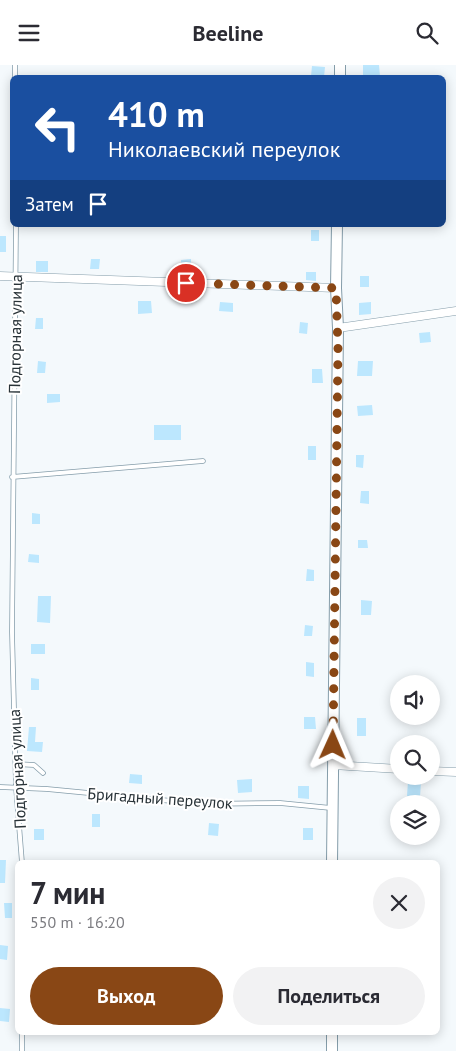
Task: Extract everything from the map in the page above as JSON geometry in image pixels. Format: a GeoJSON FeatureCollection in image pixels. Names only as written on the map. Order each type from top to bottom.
{"type":"FeatureCollection","features":[{"type":"Feature","properties":{"kind":"street"},"geometry":{"type":"LineString","coordinates":[[332,860],[338,227]]}},
{"type":"Feature","properties":{"kind":"street"},"geometry":{"type":"LineString","coordinates":[[0,276],[336,288]]}},
{"type":"Feature","properties":{"kind":"street"},"geometry":{"type":"LineString","coordinates":[[338,328],[456,311]]}},
{"type":"Feature","properties":{"kind":"street"},"geometry":{"type":"LineString","coordinates":[[333,765],[390,768]]}},
{"type":"Feature","properties":{"kind":"street"},"geometry":{"type":"LineString","coordinates":[[440,771],[456,772]]}},
{"type":"Feature","properties":{"kind":"street"},"geometry":{"type":"LineString","coordinates":[[332,1035],[332,1051]]}},
{"type":"Feature","properties":{"kind":"lane","name":"Подгорная улица"},"geometry":{"type":"LineString","coordinates":[[16,227],[12,477],[12,632],[16,787],[22,860]]}},
{"type":"Feature","properties":{"kind":"lane"},"geometry":{"type":"LineString","coordinates":[[12,477],[204,461]]}},
{"type":"Feature","properties":{"kind":"lane"},"geometry":{"type":"LineString","coordinates":[[16,764],[34,765],[43,773]]}},
{"type":"Feature","properties":{"kind":"lane","name":"Бригадный переулок"},"geometry":{"type":"LineString","coordinates":[[0,787],[47,789],[203,804],[280,803],[333,809]]}},
{"type":"Feature","properties":{"kind":"lane"},"geometry":{"type":"LineString","coordinates":[[22,1035],[22,1051]]}},
{"type":"Feature","properties":{"kind":"building"},"geometry":{"type":"Polygon","coordinates":[[[363,65],[379,65],[380,75],[363,75],[363,65]]]}},
{"type":"Feature","properties":{"kind":"building"},"geometry":{"type":"Polygon","coordinates":[[[312,66],[325,67],[324,75],[311,75],[312,66]]]}},
{"type":"Feature","properties":{"kind":"building"},"geometry":{"type":"Polygon","coordinates":[[[311,230],[319,230],[319,241],[311,241],[311,230]]]}},
{"type":"Feature","properties":{"kind":"building"},"geometry":{"type":"Polygon","coordinates":[[[0,236],[6,236],[6,252],[0,252],[0,236]]]}},
{"type":"Feature","properties":{"kind":"building"},"geometry":{"type":"Polygon","coordinates":[[[91,259],[100,259],[99,269],[90,269],[91,259]]]}},
{"type":"Feature","properties":{"kind":"building"},"geometry":{"type":"Polygon","coordinates":[[[191,259],[191,272],[181,272],[181,260],[191,259]]]}},
{"type":"Feature","properties":{"kind":"building"},"geometry":{"type":"Polygon","coordinates":[[[36,261],[48,261],[48,272],[36,272],[36,261]]]}},
{"type":"Feature","properties":{"kind":"building"},"geometry":{"type":"Polygon","coordinates":[[[306,272],[316,272],[316,281],[306,280],[306,272]]]}},
{"type":"Feature","properties":{"kind":"building"},"geometry":{"type":"Polygon","coordinates":[[[360,276],[369,276],[369,287],[360,287],[360,276]]]}},
{"type":"Feature","properties":{"kind":"building"},"geometry":{"type":"Polygon","coordinates":[[[138,301],[151,301],[152,313],[138,314],[138,301]]]}},
{"type":"Feature","properties":{"kind":"building"},"geometry":{"type":"Polygon","coordinates":[[[220,302],[233,303],[233,312],[219,311],[220,302]]]}},
{"type":"Feature","properties":{"kind":"building"},"geometry":{"type":"Polygon","coordinates":[[[371,302],[371,314],[359,315],[359,303],[371,302]]]}},
{"type":"Feature","properties":{"kind":"building"},"geometry":{"type":"Polygon","coordinates":[[[36,318],[43,318],[43,329],[35,329],[36,318]]]}},
{"type":"Feature","properties":{"kind":"building"},"geometry":{"type":"Polygon","coordinates":[[[300,322],[308,323],[307,334],[299,333],[300,322]]]}},
{"type":"Feature","properties":{"kind":"building"},"geometry":{"type":"Polygon","coordinates":[[[430,332],[431,342],[420,343],[419,333],[430,332]]]}},
{"type":"Feature","properties":{"kind":"building"},"geometry":{"type":"Polygon","coordinates":[[[38,361],[46,362],[45,373],[37,373],[38,361]]]}},
{"type":"Feature","properties":{"kind":"building"},"geometry":{"type":"Polygon","coordinates":[[[358,361],[373,361],[372,376],[357,376],[358,361]]]}},
{"type":"Feature","properties":{"kind":"building"},"geometry":{"type":"Polygon","coordinates":[[[312,369],[322,369],[323,383],[312,383],[312,369]]]}},
{"type":"Feature","properties":{"kind":"building"},"geometry":{"type":"Polygon","coordinates":[[[47,394],[60,394],[60,402],[47,403],[47,394]]]}},
{"type":"Feature","properties":{"kind":"building"},"geometry":{"type":"Polygon","coordinates":[[[372,405],[373,415],[358,416],[357,406],[372,405]]]}},
{"type":"Feature","properties":{"kind":"building"},"geometry":{"type":"Polygon","coordinates":[[[154,425],[181,425],[181,440],[154,440],[154,425]]]}},
{"type":"Feature","properties":{"kind":"building"},"geometry":{"type":"Polygon","coordinates":[[[308,446],[316,446],[316,460],[308,460],[308,446]]]}},
{"type":"Feature","properties":{"kind":"building"},"geometry":{"type":"Polygon","coordinates":[[[356,455],[364,455],[363,468],[356,467],[356,455]]]}},
{"type":"Feature","properties":{"kind":"building"},"geometry":{"type":"Polygon","coordinates":[[[361,491],[369,491],[369,504],[360,503],[361,491]]]}},
{"type":"Feature","properties":{"kind":"building"},"geometry":{"type":"Polygon","coordinates":[[[32,513],[40,514],[40,524],[32,524],[32,513]]]}},
{"type":"Feature","properties":{"kind":"building"},"geometry":{"type":"Polygon","coordinates":[[[358,540],[367,540],[368,548],[358,548],[358,540]]]}},
{"type":"Feature","properties":{"kind":"building"},"geometry":{"type":"Polygon","coordinates":[[[29,554],[39,555],[39,563],[28,562],[29,554]]]}},
{"type":"Feature","properties":{"kind":"building"},"geometry":{"type":"Polygon","coordinates":[[[307,569],[314,570],[314,581],[306,581],[307,569]]]}},
{"type":"Feature","properties":{"kind":"building"},"geometry":{"type":"Polygon","coordinates":[[[38,596],[51,596],[50,623],[37,622],[38,596]]]}},
{"type":"Feature","properties":{"kind":"building"},"geometry":{"type":"Polygon","coordinates":[[[361,600],[372,601],[371,615],[361,615],[361,600]]]}},
{"type":"Feature","properties":{"kind":"building"},"geometry":{"type":"Polygon","coordinates":[[[305,625],[313,626],[312,636],[304,636],[305,625]]]}},
{"type":"Feature","properties":{"kind":"building"},"geometry":{"type":"Polygon","coordinates":[[[31,644],[45,644],[45,654],[31,654],[31,644]]]}},
{"type":"Feature","properties":{"kind":"building"},"geometry":{"type":"Polygon","coordinates":[[[306,662],[314,663],[314,677],[306,676],[306,662]]]}},
{"type":"Feature","properties":{"kind":"building"},"geometry":{"type":"Polygon","coordinates":[[[31,678],[39,679],[39,690],[31,690],[31,678]]]}},
{"type":"Feature","properties":{"kind":"building"},"geometry":{"type":"Polygon","coordinates":[[[304,717],[315,717],[316,729],[304,729],[304,717]]]}},
{"type":"Feature","properties":{"kind":"building"},"geometry":{"type":"Polygon","coordinates":[[[357,718],[366,718],[366,736],[357,736],[357,718]]]}},
{"type":"Feature","properties":{"kind":"building"},"geometry":{"type":"Polygon","coordinates":[[[29,727],[36,727],[35,742],[43,742],[42,752],[27,751],[29,727]]]}},
{"type":"Feature","properties":{"kind":"building"},"geometry":{"type":"Polygon","coordinates":[[[130,774],[142,775],[142,784],[129,783],[130,774]]]}},
{"type":"Feature","properties":{"kind":"building"},"geometry":{"type":"Polygon","coordinates":[[[252,779],[252,792],[238,793],[237,780],[252,779]]]}},
{"type":"Feature","properties":{"kind":"building"},"geometry":{"type":"Polygon","coordinates":[[[408,785],[421,785],[420,795],[407,795],[408,785]]]}},
{"type":"Feature","properties":{"kind":"building"},"geometry":{"type":"Polygon","coordinates":[[[298,786],[309,786],[309,799],[298,798],[298,786]]]}},
{"type":"Feature","properties":{"kind":"building"},"geometry":{"type":"Polygon","coordinates":[[[92,814],[100,814],[100,827],[92,827],[92,814]]]}},
{"type":"Feature","properties":{"kind":"building"},"geometry":{"type":"Polygon","coordinates":[[[209,823],[219,824],[218,836],[208,835],[209,823]]]}},
{"type":"Feature","properties":{"kind":"building"},"geometry":{"type":"Polygon","coordinates":[[[303,828],[313,828],[313,840],[303,840],[303,828]]]}},
{"type":"Feature","properties":{"kind":"building"},"geometry":{"type":"Polygon","coordinates":[[[34,829],[44,829],[44,840],[34,840],[34,829]]]}},
{"type":"Feature","properties":{"kind":"building"},"geometry":{"type":"Polygon","coordinates":[[[0,860],[6,860],[5,883],[0,883],[0,860]]]}},
{"type":"Feature","properties":{"kind":"building"},"geometry":{"type":"Polygon","coordinates":[[[4,903],[12,903],[12,918],[5,918],[4,903]]]}},
{"type":"Feature","properties":{"kind":"building"},"geometry":{"type":"Polygon","coordinates":[[[0,945],[8,946],[7,960],[0,959],[0,945]]]}},
{"type":"Feature","properties":{"kind":"building"},"geometry":{"type":"Polygon","coordinates":[[[0,1008],[10,1009],[9,1022],[0,1021],[0,1008]]]}},
{"type":"Feature","properties":{"kind":"route"},"geometry":{"type":"LineString","coordinates":[[186,283],[336,288],[338,348],[333,745]]}}]}
